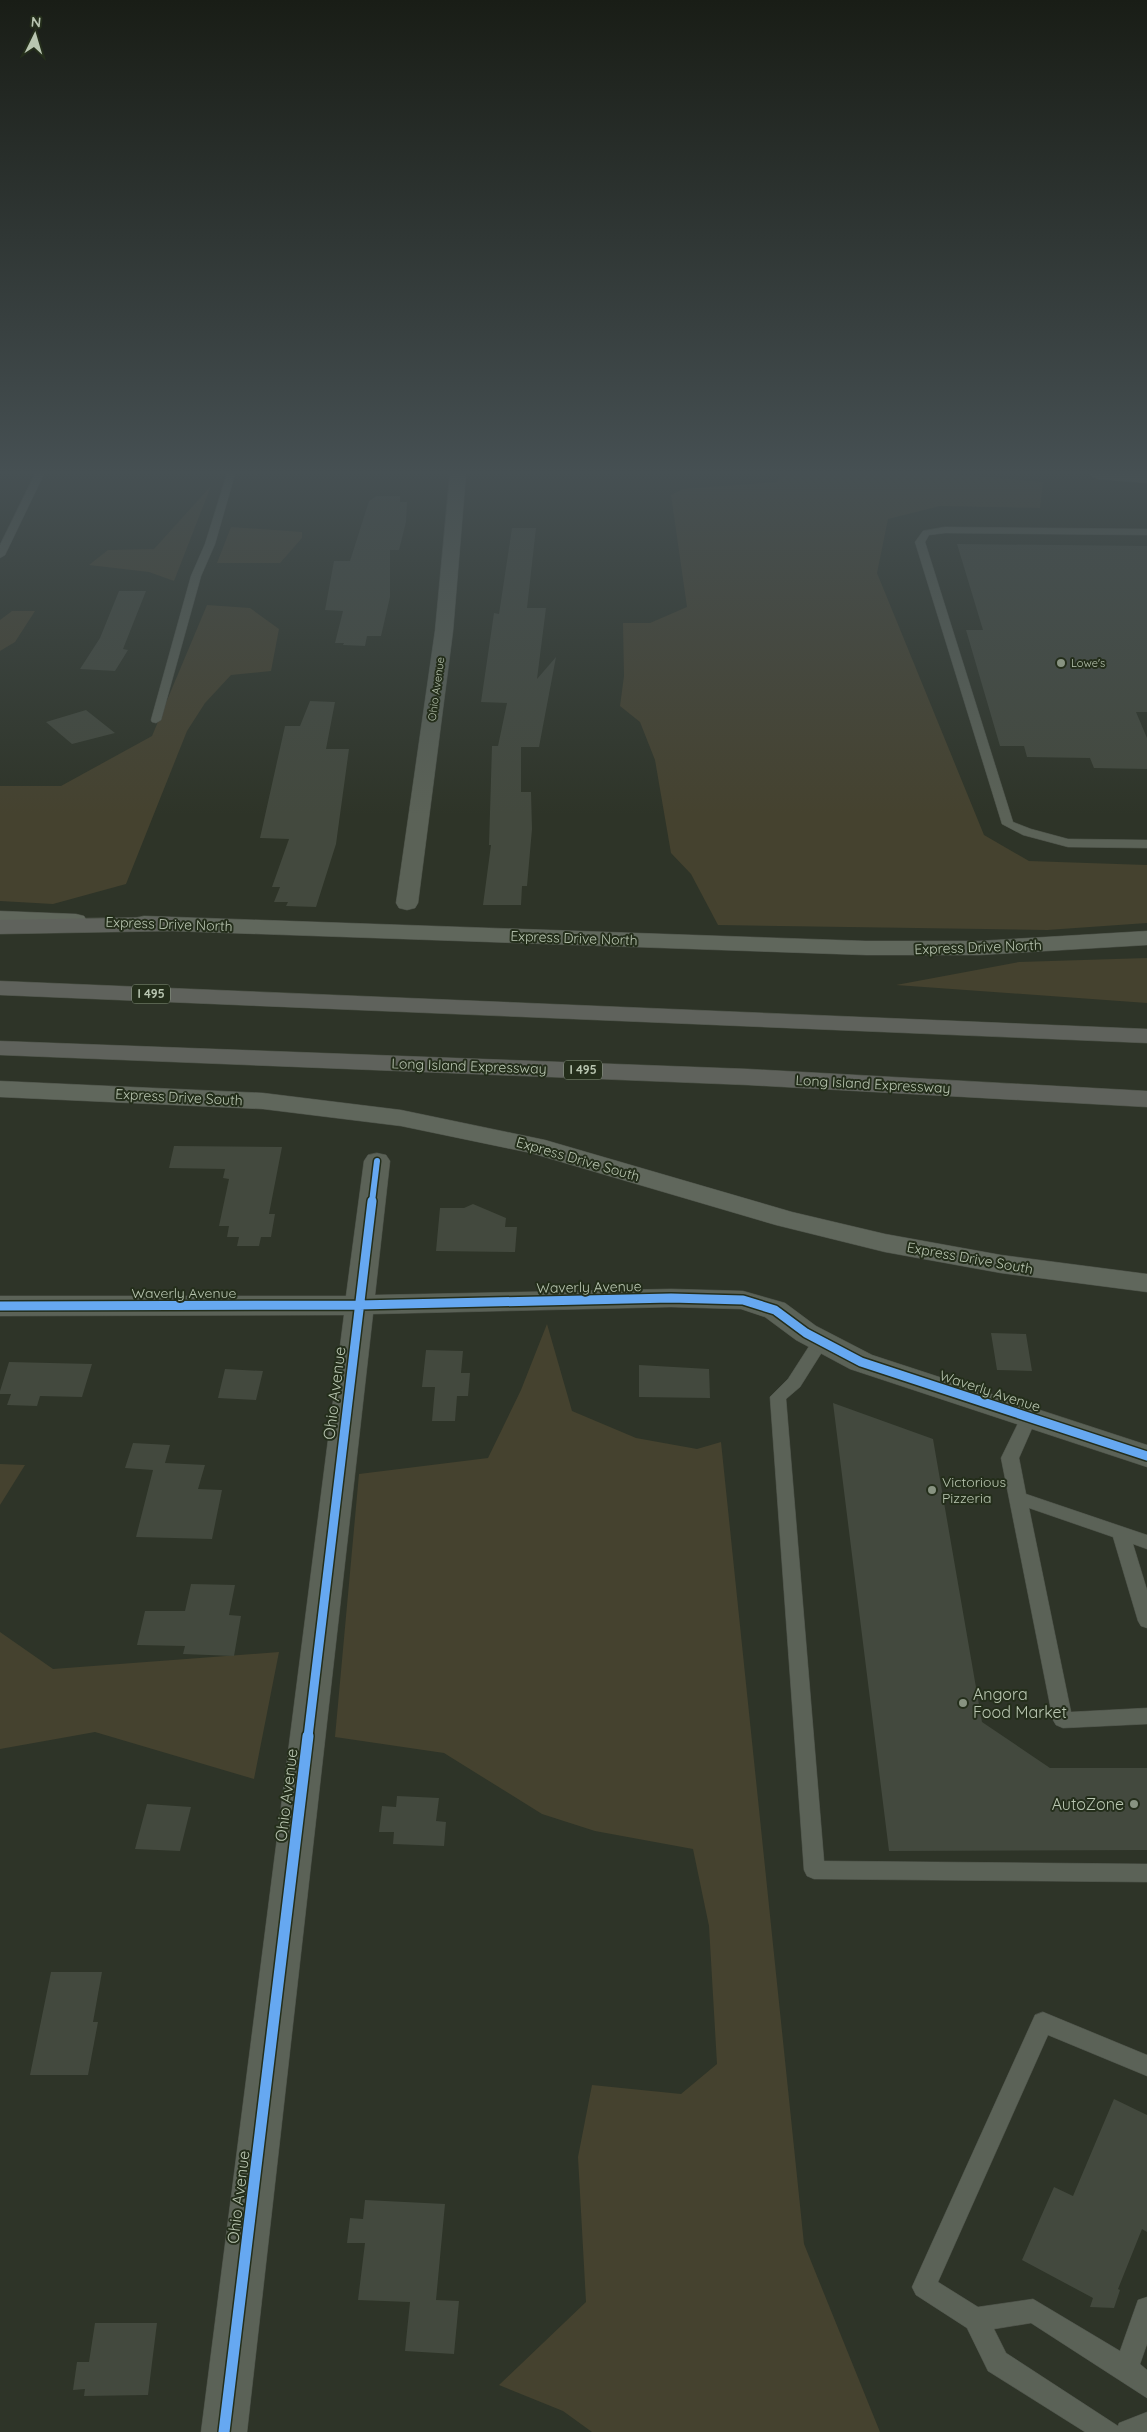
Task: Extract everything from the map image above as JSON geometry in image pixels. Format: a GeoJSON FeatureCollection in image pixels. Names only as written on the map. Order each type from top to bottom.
{"type":"FeatureCollection","features":[{"type":"Feature","properties":{"kind":"highway"},"geometry":{"type":"LineString","coordinates":[[0,927],[169,924]]}},
{"type":"Feature","properties":{"kind":"highway","name":"I 495"},"geometry":{"type":"LineString","coordinates":[[0,988],[1147,1036]]}},
{"type":"Feature","properties":{"kind":"highway","name":"Long Island Expressway"},"geometry":{"type":"LineString","coordinates":[[0,1048],[729,1076],[1147,1099]]}},
{"type":"Feature","properties":{"kind":"main road","name":"Express Drive North"},"geometry":{"type":"LineString","coordinates":[[0,918],[866,948],[978,948],[1147,938]]}},
{"type":"Feature","properties":{"kind":"main road","name":"Express Drive South"},"geometry":{"type":"LineString","coordinates":[[0,1089],[263,1101],[410,1120],[536,1146],[768,1214],[885,1243],[1001,1264],[1147,1283]]}},
{"type":"Feature","properties":{"kind":"street","name":"Ohio Avenue"},"geometry":{"type":"LineString","coordinates":[[407,903],[444,630],[448,587]]}},
{"type":"Feature","properties":{"kind":"street","name":"Ohio Avenue"},"geometry":{"type":"LineString","coordinates":[[224,2432],[377,1161]]}},
{"type":"Feature","properties":{"kind":"street","name":"Waverly Avenue"},"geometry":{"type":"LineString","coordinates":[[0,1306],[359,1305],[671,1298],[743,1300],[774,1310],[821,1341],[861,1362],[1147,1456]]}},
{"type":"Feature","properties":{"kind":"lane"},"geometry":{"type":"LineString","coordinates":[[156,720],[193,587]]}},
{"type":"Feature","properties":{"kind":"lane"},"geometry":{"type":"LineString","coordinates":[[934,587],[1008,824],[1028,832],[1068,843],[1147,844]]}},
{"type":"Feature","properties":{"kind":"lane"},"geometry":{"type":"LineString","coordinates":[[821,1341],[794,1383],[778,1397],[814,1870],[1147,1873]]}},
{"type":"Feature","properties":{"kind":"lane"},"geometry":{"type":"LineString","coordinates":[[1029,1417],[1010,1458],[1062,1720],[1147,1716]]}},
{"type":"Feature","properties":{"kind":"lane"},"geometry":{"type":"LineString","coordinates":[[1018,1498],[1147,1542]]}},
{"type":"Feature","properties":{"kind":"lane"},"geometry":{"type":"LineString","coordinates":[[1121,1533],[1147,1622]]}},
{"type":"Feature","properties":{"kind":"lane"},"geometry":{"type":"LineString","coordinates":[[1108,2432],[998,2362],[976,2319],[924,2287],[1043,2022],[1147,2066]]}},
{"type":"Feature","properties":{"kind":"lane"},"geometry":{"type":"LineString","coordinates":[[1126,2369],[1147,2310]]}},
{"type":"Feature","properties":{"kind":"lane"},"geometry":{"type":"LineString","coordinates":[[976,2319],[1033,2311],[1126,2369],[1147,2386]]}},
{"type":"Feature","properties":{"kind":"lane"},"geometry":{"type":"LineString","coordinates":[[1128,2432],[1147,2425]]}},
{"type":"Feature","properties":{"kind":"shaded area"},"geometry":{"type":"Polygon","coordinates":[[[684,587],[883,587],[984,835],[1029,861],[1147,865],[1147,923],[1047,930],[718,925],[691,874],[671,853],[655,760],[640,722],[620,706],[624,676],[623,623],[650,623],[687,607],[684,587]]]}},
{"type":"Feature","properties":{"kind":"shaded area"},"geometry":{"type":"Polygon","coordinates":[[[207,605],[250,608],[279,629],[271,671],[231,675],[205,703],[187,731],[126,884],[53,904],[0,901],[0,786],[61,786],[152,736],[207,605]]]}},
{"type":"Feature","properties":{"kind":"shaded area"},"geometry":{"type":"Polygon","coordinates":[[[12,611],[35,611],[15,642],[0,651],[0,620],[12,611]]]}},
{"type":"Feature","properties":{"kind":"shaded area"},"geometry":{"type":"Polygon","coordinates":[[[1147,958],[1147,1003],[896,985],[1019,962],[1147,958]]]}},
{"type":"Feature","properties":{"kind":"shaded area"},"geometry":{"type":"Polygon","coordinates":[[[547,1324],[572,1411],[636,1438],[697,1449],[721,1442],[804,2244],[880,2432],[592,2432],[563,2411],[499,2385],[586,2302],[578,2157],[592,2085],[681,2094],[717,2064],[709,1926],[693,1849],[595,1831],[542,1814],[444,1753],[335,1737],[359,1474],[488,1458],[521,1390],[547,1324]]]}},
{"type":"Feature","properties":{"kind":"shaded area"},"geometry":{"type":"Polygon","coordinates":[[[0,1464],[25,1465],[0,1505],[0,1464]]]}},
{"type":"Feature","properties":{"kind":"shaded area"},"geometry":{"type":"Polygon","coordinates":[[[0,1632],[53,1669],[279,1652],[254,1779],[95,1732],[0,1749],[0,1632]]]}},
{"type":"Feature","properties":{"kind":"building"},"geometry":{"type":"Polygon","coordinates":[[[329,587],[390,587],[390,597],[381,636],[367,636],[365,646],[335,643],[343,611],[325,610],[329,587]]]}},
{"type":"Feature","properties":{"kind":"building"},"geometry":{"type":"Polygon","coordinates":[[[503,587],[529,587],[527,608],[546,608],[537,679],[556,657],[539,747],[521,747],[521,792],[531,792],[532,829],[527,886],[522,886],[521,905],[483,905],[491,845],[489,845],[492,746],[498,746],[507,703],[481,702],[494,613],[499,614],[503,587]]]}},
{"type":"Feature","properties":{"kind":"building","name":"Lowe's"},"geometry":{"type":"Polygon","coordinates":[[[970,587],[1147,587],[1147,712],[1136,712],[1147,738],[1147,769],[1094,768],[1090,758],[1027,757],[1024,746],[1000,746],[966,630],[983,630],[970,587]]]}},
{"type":"Feature","properties":{"kind":"building"},"geometry":{"type":"Polygon","coordinates":[[[119,591],[146,591],[123,649],[128,650],[115,671],[80,669],[100,638],[119,591]]]}},
{"type":"Feature","properties":{"kind":"building"},"geometry":{"type":"Polygon","coordinates":[[[310,701],[335,702],[326,749],[349,749],[336,844],[316,907],[286,906],[288,902],[274,902],[280,887],[272,887],[289,839],[260,838],[285,726],[300,726],[310,701]]]}},
{"type":"Feature","properties":{"kind":"building"},"geometry":{"type":"Polygon","coordinates":[[[86,710],[115,733],[72,744],[46,722],[86,710]]]}},
{"type":"Feature","properties":{"kind":"building"},"geometry":{"type":"Polygon","coordinates":[[[174,1146],[282,1147],[269,1214],[275,1214],[271,1237],[261,1237],[259,1246],[237,1246],[239,1237],[227,1237],[229,1226],[219,1226],[229,1179],[223,1178],[225,1169],[169,1168],[174,1146]]]}},
{"type":"Feature","properties":{"kind":"building"},"geometry":{"type":"Polygon","coordinates":[[[473,1204],[506,1218],[505,1227],[517,1227],[515,1252],[436,1251],[440,1208],[464,1208],[473,1204]]]}},
{"type":"Feature","properties":{"kind":"building"},"geometry":{"type":"Polygon","coordinates":[[[991,1333],[1026,1334],[1032,1371],[997,1370],[991,1333]]]}},
{"type":"Feature","properties":{"kind":"building"},"geometry":{"type":"Polygon","coordinates":[[[426,1350],[463,1351],[461,1373],[470,1373],[468,1396],[457,1396],[455,1421],[432,1421],[435,1387],[422,1387],[426,1350]]]}},
{"type":"Feature","properties":{"kind":"building"},"geometry":{"type":"Polygon","coordinates":[[[9,1362],[92,1364],[82,1397],[40,1396],[37,1406],[7,1405],[11,1394],[0,1394],[9,1362]]]}},
{"type":"Feature","properties":{"kind":"building"},"geometry":{"type":"Polygon","coordinates":[[[639,1365],[709,1369],[710,1398],[639,1397],[639,1365]]]}},
{"type":"Feature","properties":{"kind":"building"},"geometry":{"type":"Polygon","coordinates":[[[225,1369],[263,1371],[256,1400],[218,1398],[225,1369]]]}},
{"type":"Feature","properties":{"kind":"building"},"geometry":{"type":"Polygon","coordinates":[[[833,1403],[933,1439],[982,1722],[1050,1768],[1147,1768],[1147,1850],[889,1851],[833,1403]]]}},
{"type":"Feature","properties":{"kind":"building"},"geometry":{"type":"Polygon","coordinates":[[[133,1443],[170,1445],[165,1463],[205,1465],[198,1489],[222,1490],[212,1539],[136,1537],[153,1470],[125,1468],[133,1443]]]}},
{"type":"Feature","properties":{"kind":"building"},"geometry":{"type":"Polygon","coordinates":[[[191,1584],[235,1585],[229,1615],[241,1616],[234,1656],[183,1654],[185,1646],[137,1645],[145,1611],[185,1611],[191,1584]]]}},
{"type":"Feature","properties":{"kind":"building"},"geometry":{"type":"Polygon","coordinates":[[[397,1796],[439,1798],[436,1821],[446,1822],[444,1846],[393,1844],[394,1832],[379,1832],[382,1806],[396,1807],[397,1796]]]}},
{"type":"Feature","properties":{"kind":"building"},"geometry":{"type":"Polygon","coordinates":[[[147,1804],[191,1807],[180,1851],[135,1849],[147,1804]]]}},
{"type":"Feature","properties":{"kind":"building"},"geometry":{"type":"Polygon","coordinates":[[[51,1972],[102,1972],[93,2022],[98,2022],[88,2075],[30,2075],[51,1972]]]}},
{"type":"Feature","properties":{"kind":"building"},"geometry":{"type":"Polygon","coordinates":[[[1114,2099],[1147,2115],[1147,2232],[1142,2229],[1118,2289],[1120,2290],[1114,2308],[1090,2307],[1093,2298],[1022,2260],[1054,2187],[1073,2196],[1114,2099]]]}},
{"type":"Feature","properties":{"kind":"building"},"geometry":{"type":"Polygon","coordinates":[[[365,2200],[445,2204],[436,2300],[459,2301],[454,2354],[405,2351],[410,2302],[358,2300],[365,2243],[347,2243],[350,2218],[363,2219],[365,2200]]]}},
{"type":"Feature","properties":{"kind":"building"},"geometry":{"type":"Polygon","coordinates":[[[95,2323],[157,2323],[148,2395],[84,2396],[85,2389],[73,2390],[77,2362],[89,2362],[95,2323]]]}},
{"type":"Feature","properties":{"kind":"cycle path"},"geometry":{"type":"LineString","coordinates":[[224,2432],[377,1161]]}},
{"type":"Feature","properties":{"kind":"cycle path"},"geometry":{"type":"LineString","coordinates":[[0,1306],[359,1305],[671,1298],[743,1300],[775,1310],[806,1333],[861,1362],[1147,1456]]}},
{"type":"Feature","properties":{"kind":"place","name":"Lowe's"},"geometry":{"type":"Point","coordinates":[1061,663]}},
{"type":"Feature","properties":{"kind":"place","name":"Victorious Pizzeria"},"geometry":{"type":"Point","coordinates":[932,1490]}},
{"type":"Feature","properties":{"kind":"place","name":"Angora Food Market"},"geometry":{"type":"Point","coordinates":[963,1703]}},
{"type":"Feature","properties":{"kind":"place","name":"AutoZone"},"geometry":{"type":"Point","coordinates":[1134,1804]}}]}
